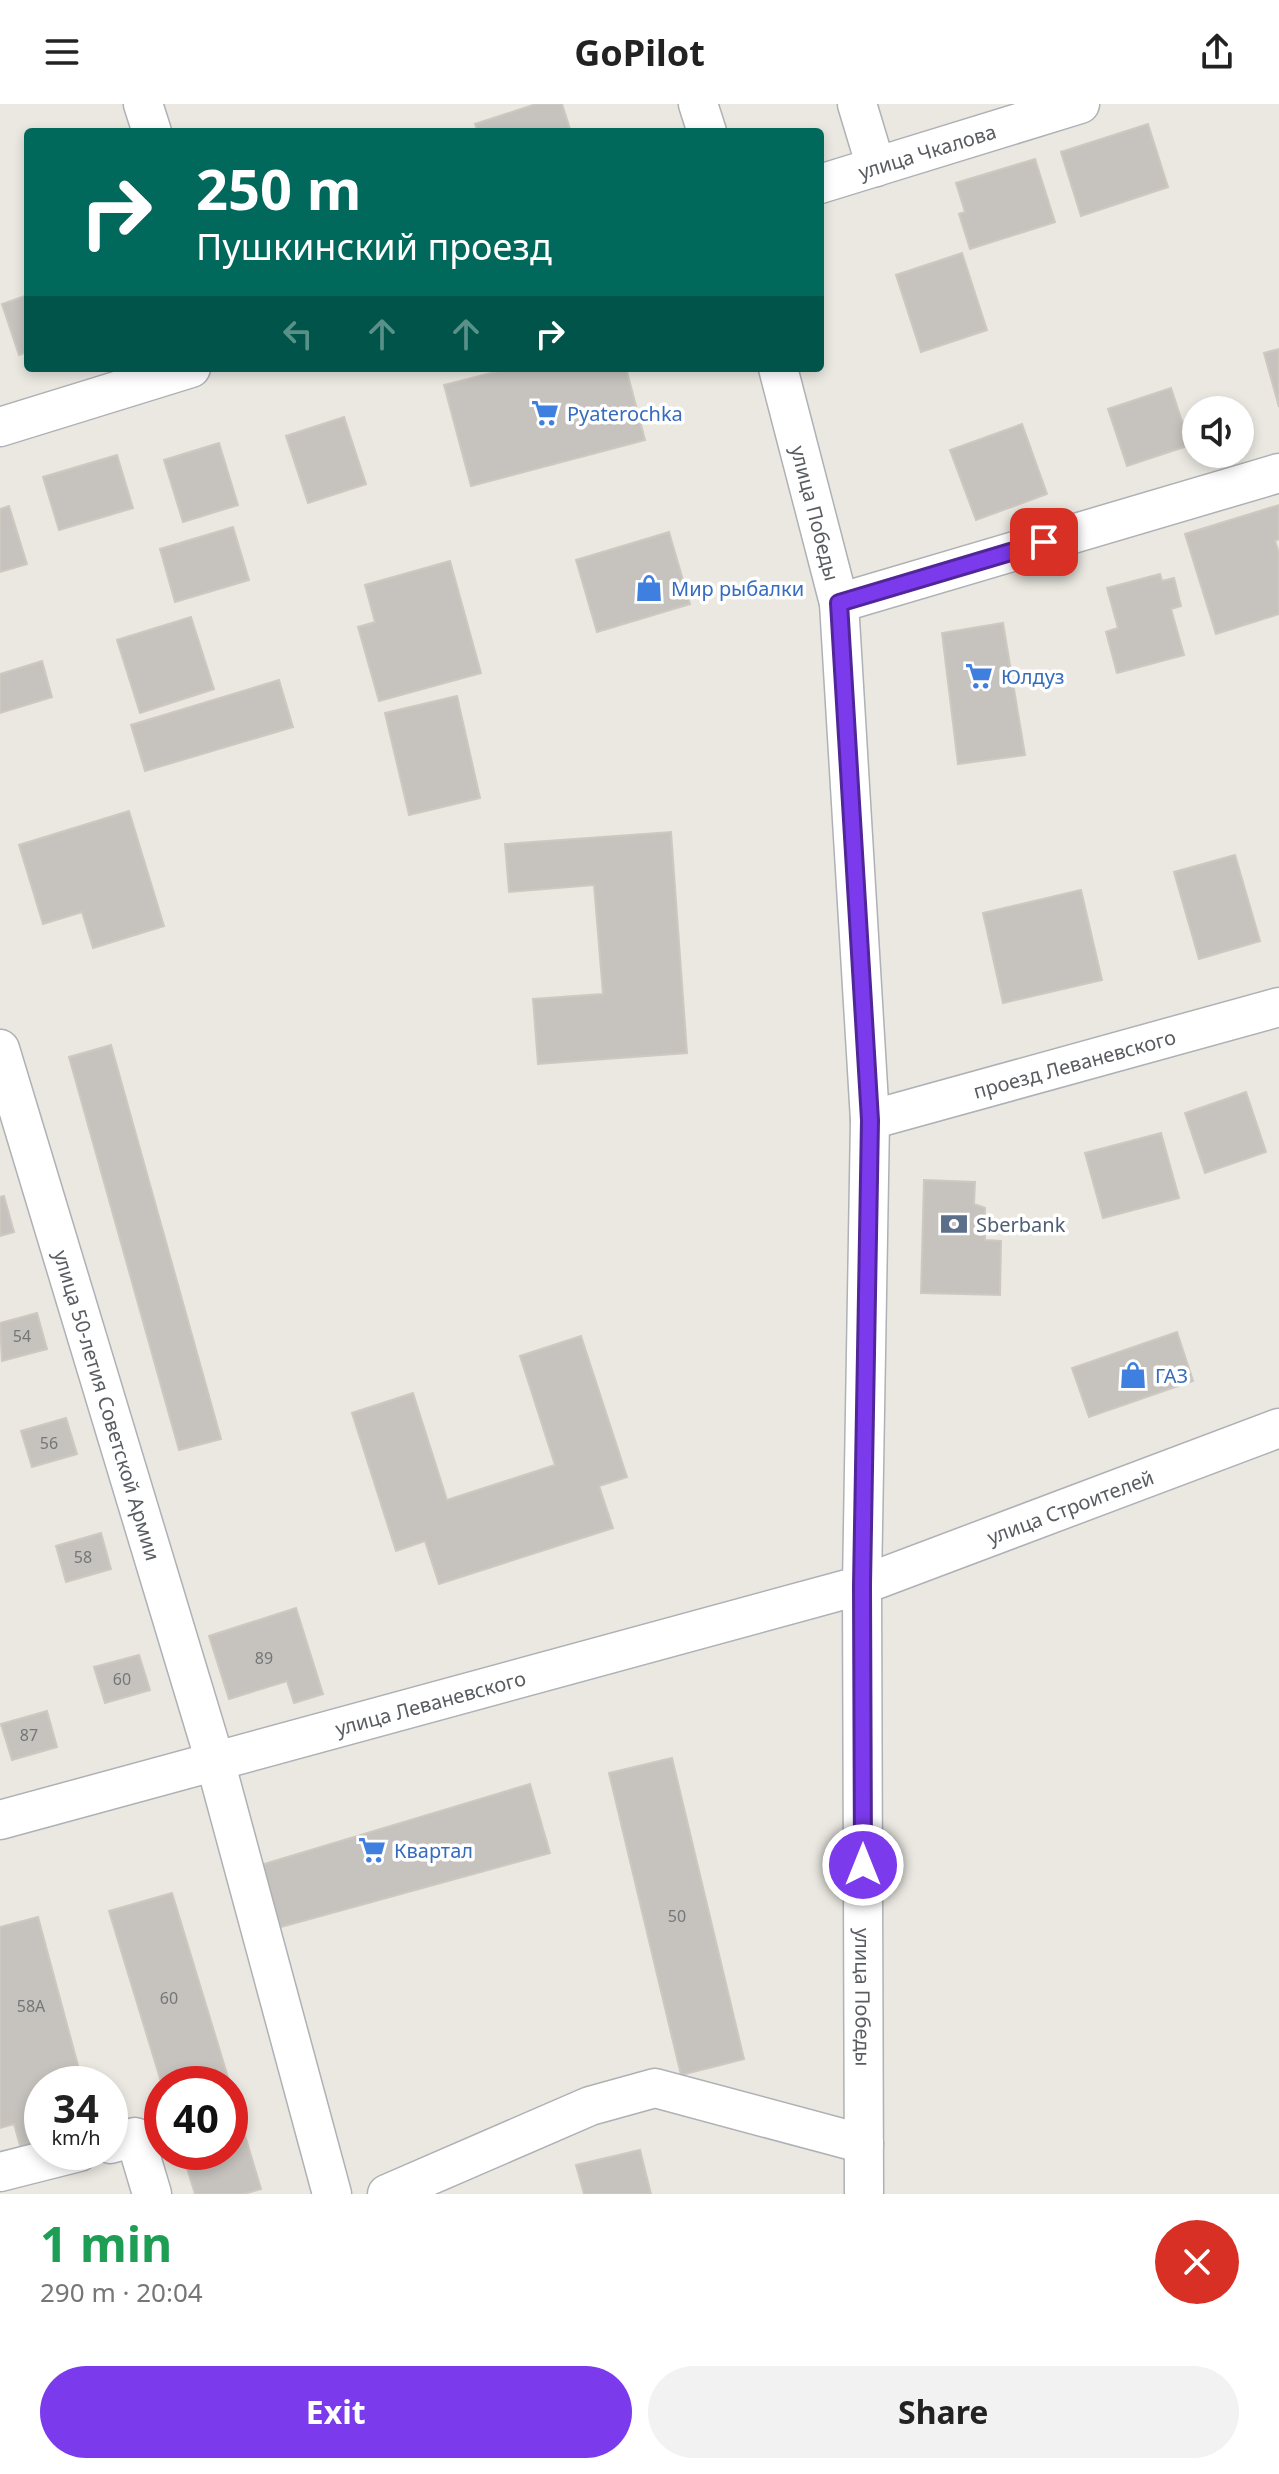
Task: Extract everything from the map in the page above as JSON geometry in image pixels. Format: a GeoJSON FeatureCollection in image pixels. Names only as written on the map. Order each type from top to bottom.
{"type":"FeatureCollection","features":[{"type":"Feature","properties":{"kind":"street"},"geometry":{"type":"LineString","coordinates":[[143,104],[151,128]]}},
{"type":"Feature","properties":{"kind":"street"},"geometry":{"type":"LineString","coordinates":[[698,104],[706,128]]}},
{"type":"Feature","properties":{"kind":"street"},"geometry":{"type":"LineString","coordinates":[[857,104],[876,167]]}},
{"type":"Feature","properties":{"kind":"street","name":"улица Чкалова"},"geometry":{"type":"LineString","coordinates":[[824,183],[1080,104]]}},
{"type":"Feature","properties":{"kind":"street"},"geometry":{"type":"LineString","coordinates":[[0,427],[178,372]]}},
{"type":"Feature","properties":{"kind":"street","name":"улица Победы"},"geometry":{"type":"LineString","coordinates":[[779,372],[839,603],[870,1120],[862,1585],[864,2194]]}},
{"type":"Feature","properties":{"kind":"street"},"geometry":{"type":"LineString","coordinates":[[839,603],[1279,473]]}},
{"type":"Feature","properties":{"kind":"street","name":"проезд Леваневского"},"geometry":{"type":"LineString","coordinates":[[870,1120],[1279,1007]]}},
{"type":"Feature","properties":{"kind":"street","name":"улица 50-летия Советской Армии"},"geometry":{"type":"LineString","coordinates":[[0,1049],[215,1761],[332,2194]]}},
{"type":"Feature","properties":{"kind":"street","name":"улица Строителей"},"geometry":{"type":"LineString","coordinates":[[862,1585],[1279,1428]]}},
{"type":"Feature","properties":{"kind":"street","name":"улица Леваневского"},"geometry":{"type":"LineString","coordinates":[[0,1820],[862,1585]]}},
{"type":"Feature","properties":{"kind":"street"},"geometry":{"type":"LineString","coordinates":[[387,2194],[590,2106],[655,2088],[864,2144]]}},
{"type":"Feature","properties":{"kind":"street"},"geometry":{"type":"LineString","coordinates":[[128,2139],[135,2137],[152,2194]]}},
{"type":"Feature","properties":{"kind":"street"},"geometry":{"type":"LineString","coordinates":[[0,2172],[24,2166]]}},
{"type":"Feature","properties":{"kind":"building"},"geometry":{"type":"Polygon","coordinates":[[[536,104],[562,104],[570,128],[476,128],[475,124],[536,104]]]}},
{"type":"Feature","properties":{"kind":"building"},"geometry":{"type":"Polygon","coordinates":[[[1148,124],[1168,187],[1081,216],[1061,152],[1148,124]]]}},
{"type":"Feature","properties":{"kind":"building"},"geometry":{"type":"Polygon","coordinates":[[[1035,159],[1055,222],[970,249],[959,214],[965,212],[956,183],[1035,159]]]}},
{"type":"Feature","properties":{"kind":"building"},"geometry":{"type":"Polygon","coordinates":[[[962,253],[987,330],[921,352],[896,275],[962,253]]]}},
{"type":"Feature","properties":{"kind":"building"},"geometry":{"type":"Polygon","coordinates":[[[24,296],[24,353],[19,355],[2,304],[24,296]]]}},
{"type":"Feature","properties":{"kind":"building"},"geometry":{"type":"Polygon","coordinates":[[[1279,349],[1279,407],[1264,353],[1279,349]]]}},
{"type":"Feature","properties":{"kind":"building","name":"Pyaterochka"},"geometry":{"type":"Polygon","coordinates":[[[495,372],[627,372],[645,440],[471,486],[444,385],[495,372]]]}},
{"type":"Feature","properties":{"kind":"building"},"geometry":{"type":"Polygon","coordinates":[[[1171,388],[1182,421],[1182,448],[1127,466],[1108,409],[1171,388]]]}},
{"type":"Feature","properties":{"kind":"building"},"geometry":{"type":"Polygon","coordinates":[[[344,417],[366,484],[308,503],[286,436],[344,417]]]}},
{"type":"Feature","properties":{"kind":"building"},"geometry":{"type":"Polygon","coordinates":[[[1022,424],[1047,494],[976,520],[950,450],[1022,424]]]}},
{"type":"Feature","properties":{"kind":"building"},"geometry":{"type":"Polygon","coordinates":[[[219,443],[238,505],[183,522],[164,460],[219,443]]]}},
{"type":"Feature","properties":{"kind":"building"},"geometry":{"type":"Polygon","coordinates":[[[117,455],[133,508],[59,530],[43,477],[117,455]]]}},
{"type":"Feature","properties":{"kind":"building"},"geometry":{"type":"Polygon","coordinates":[[[1279,505],[1279,539],[1275,541],[1279,553],[1279,614],[1216,634],[1185,534],[1279,505]]]}},
{"type":"Feature","properties":{"kind":"building"},"geometry":{"type":"Polygon","coordinates":[[[9,506],[27,564],[0,572],[0,509],[9,506]]]}},
{"type":"Feature","properties":{"kind":"building"},"geometry":{"type":"Polygon","coordinates":[[[233,527],[249,580],[175,602],[160,549],[233,527]]]}},
{"type":"Feature","properties":{"kind":"building"},"geometry":{"type":"Polygon","coordinates":[[[669,532],[690,604],[597,632],[576,560],[669,532]]]}},
{"type":"Feature","properties":{"kind":"building"},"geometry":{"type":"Polygon","coordinates":[[[450,561],[481,673],[379,701],[358,627],[375,622],[365,585],[450,561]]]}},
{"type":"Feature","properties":{"kind":"building"},"geometry":{"type":"Polygon","coordinates":[[[1160,574],[1162,581],[1174,578],[1181,606],[1171,609],[1184,655],[1117,673],[1106,632],[1118,628],[1107,588],[1160,574]]]}},
{"type":"Feature","properties":{"kind":"building"},"geometry":{"type":"Polygon","coordinates":[[[191,617],[214,689],[140,713],[117,640],[191,617]]]}},
{"type":"Feature","properties":{"kind":"building","name":"Юлдуз"},"geometry":{"type":"Polygon","coordinates":[[[1003,623],[1025,755],[958,764],[942,633],[1003,623]]]}},
{"type":"Feature","properties":{"kind":"building"},"geometry":{"type":"Polygon","coordinates":[[[42,661],[52,697],[0,713],[0,674],[42,661]]]}},
{"type":"Feature","properties":{"kind":"building"},"geometry":{"type":"Polygon","coordinates":[[[279,680],[293,727],[145,771],[131,725],[279,680]]]}},
{"type":"Feature","properties":{"kind":"building"},"geometry":{"type":"Polygon","coordinates":[[[457,696],[480,798],[409,815],[385,713],[457,696]]]}},
{"type":"Feature","properties":{"kind":"building"},"geometry":{"type":"Polygon","coordinates":[[[129,811],[164,926],[93,948],[82,912],[43,924],[19,845],[129,811]]]}},
{"type":"Feature","properties":{"kind":"building"},"geometry":{"type":"Polygon","coordinates":[[[671,832],[687,1053],[538,1064],[533,999],[603,994],[594,885],[509,892],[505,844],[671,832]]]}},
{"type":"Feature","properties":{"kind":"building"},"geometry":{"type":"Polygon","coordinates":[[[1235,855],[1260,941],[1199,959],[1174,872],[1235,855]]]}},
{"type":"Feature","properties":{"kind":"building"},"geometry":{"type":"Polygon","coordinates":[[[1081,890],[1102,980],[1003,1003],[983,913],[1081,890]]]}},
{"type":"Feature","properties":{"kind":"building"},"geometry":{"type":"Polygon","coordinates":[[[111,1045],[221,1439],[179,1450],[69,1057],[111,1045]]]}},
{"type":"Feature","properties":{"kind":"building"},"geometry":{"type":"Polygon","coordinates":[[[1246,1092],[1266,1152],[1205,1173],[1185,1113],[1246,1092]]]}},
{"type":"Feature","properties":{"kind":"building"},"geometry":{"type":"Polygon","coordinates":[[[1161,1133],[1179,1198],[1103,1218],[1085,1153],[1161,1133]]]}},
{"type":"Feature","properties":{"kind":"building","name":"Sberbank"},"geometry":{"type":"Polygon","coordinates":[[[924,1180],[975,1182],[974,1204],[985,1208],[985,1240],[1001,1241],[1000,1295],[921,1293],[924,1180]]]}},
{"type":"Feature","properties":{"kind":"building"},"geometry":{"type":"Polygon","coordinates":[[[4,1196],[14,1232],[0,1236],[0,1197],[4,1196]]]}},
{"type":"Feature","properties":{"kind":"building"},"geometry":{"type":"Polygon","coordinates":[[[37,1313],[47,1349],[2,1361],[0,1323],[37,1313]]]}},
{"type":"Feature","properties":{"kind":"building","name":"ГАЗ"},"geometry":{"type":"Polygon","coordinates":[[[1177,1332],[1193,1381],[1089,1417],[1072,1368],[1177,1332]]]}},
{"type":"Feature","properties":{"kind":"building"},"geometry":{"type":"Polygon","coordinates":[[[581,1336],[627,1477],[599,1486],[613,1528],[439,1584],[425,1541],[396,1551],[352,1413],[413,1393],[447,1500],[555,1465],[520,1356],[581,1336]]]}},
{"type":"Feature","properties":{"kind":"building"},"geometry":{"type":"Polygon","coordinates":[[[66,1418],[77,1454],[32,1467],[21,1431],[66,1418]]]}},
{"type":"Feature","properties":{"kind":"building"},"geometry":{"type":"Polygon","coordinates":[[[101,1533],[111,1569],[66,1582],[56,1546],[101,1533]]]}},
{"type":"Feature","properties":{"kind":"building"},"geometry":{"type":"Polygon","coordinates":[[[296,1608],[323,1694],[294,1703],[287,1681],[229,1699],[209,1636],[296,1608]]]}},
{"type":"Feature","properties":{"kind":"building"},"geometry":{"type":"Polygon","coordinates":[[[139,1655],[150,1690],[105,1703],[94,1667],[139,1655]]]}},
{"type":"Feature","properties":{"kind":"building"},"geometry":{"type":"Polygon","coordinates":[[[47,1711],[57,1747],[12,1760],[1,1724],[47,1711]]]}},
{"type":"Feature","properties":{"kind":"building"},"geometry":{"type":"Polygon","coordinates":[[[672,1758],[744,2059],[681,2075],[609,1773],[672,1758]]]}},
{"type":"Feature","properties":{"kind":"building"},"geometry":{"type":"Polygon","coordinates":[[[530,1784],[550,1853],[270,1930],[254,1867],[530,1784]]]}},
{"type":"Feature","properties":{"kind":"building"},"geometry":{"type":"Polygon","coordinates":[[[172,1893],[225,2066],[156,2066],[109,1911],[172,1893]]]}},
{"type":"Feature","properties":{"kind":"building"},"geometry":{"type":"Polygon","coordinates":[[[38,1917],[78,2066],[24,2066],[23,2156],[14,2124],[0,2128],[0,1927],[38,1917]]]}},
{"type":"Feature","properties":{"kind":"building"},"geometry":{"type":"Polygon","coordinates":[[[248,2145],[261,2189],[244,2194],[195,2194],[188,2170],[248,2170],[248,2145]]]}},
{"type":"Feature","properties":{"kind":"building"},"geometry":{"type":"Polygon","coordinates":[[[640,2150],[651,2194],[584,2194],[576,2165],[640,2150]]]}},
{"type":"Feature","properties":{"kind":"place","name":"Pyaterochka"},"geometry":{"type":"Point","coordinates":[545,413]}},
{"type":"Feature","properties":{"kind":"place","name":"Мир рыбалки"},"geometry":{"type":"Point","coordinates":[649,588]}},
{"type":"Feature","properties":{"kind":"place","name":"Юлдуз"},"geometry":{"type":"Point","coordinates":[979,676]}},
{"type":"Feature","properties":{"kind":"place","name":"Sberbank"},"geometry":{"type":"Point","coordinates":[954,1224]}},
{"type":"Feature","properties":{"kind":"place","name":"ГАЗ"},"geometry":{"type":"Point","coordinates":[1133,1375]}},
{"type":"Feature","properties":{"kind":"place","name":"Квартал"},"geometry":{"type":"Point","coordinates":[372,1850]}},
{"type":"Feature","properties":{"kind":"route"},"geometry":{"type":"LineString","coordinates":[[863,1865],[862,1585],[870,1120],[839,603],[1044,542]]}}]}
